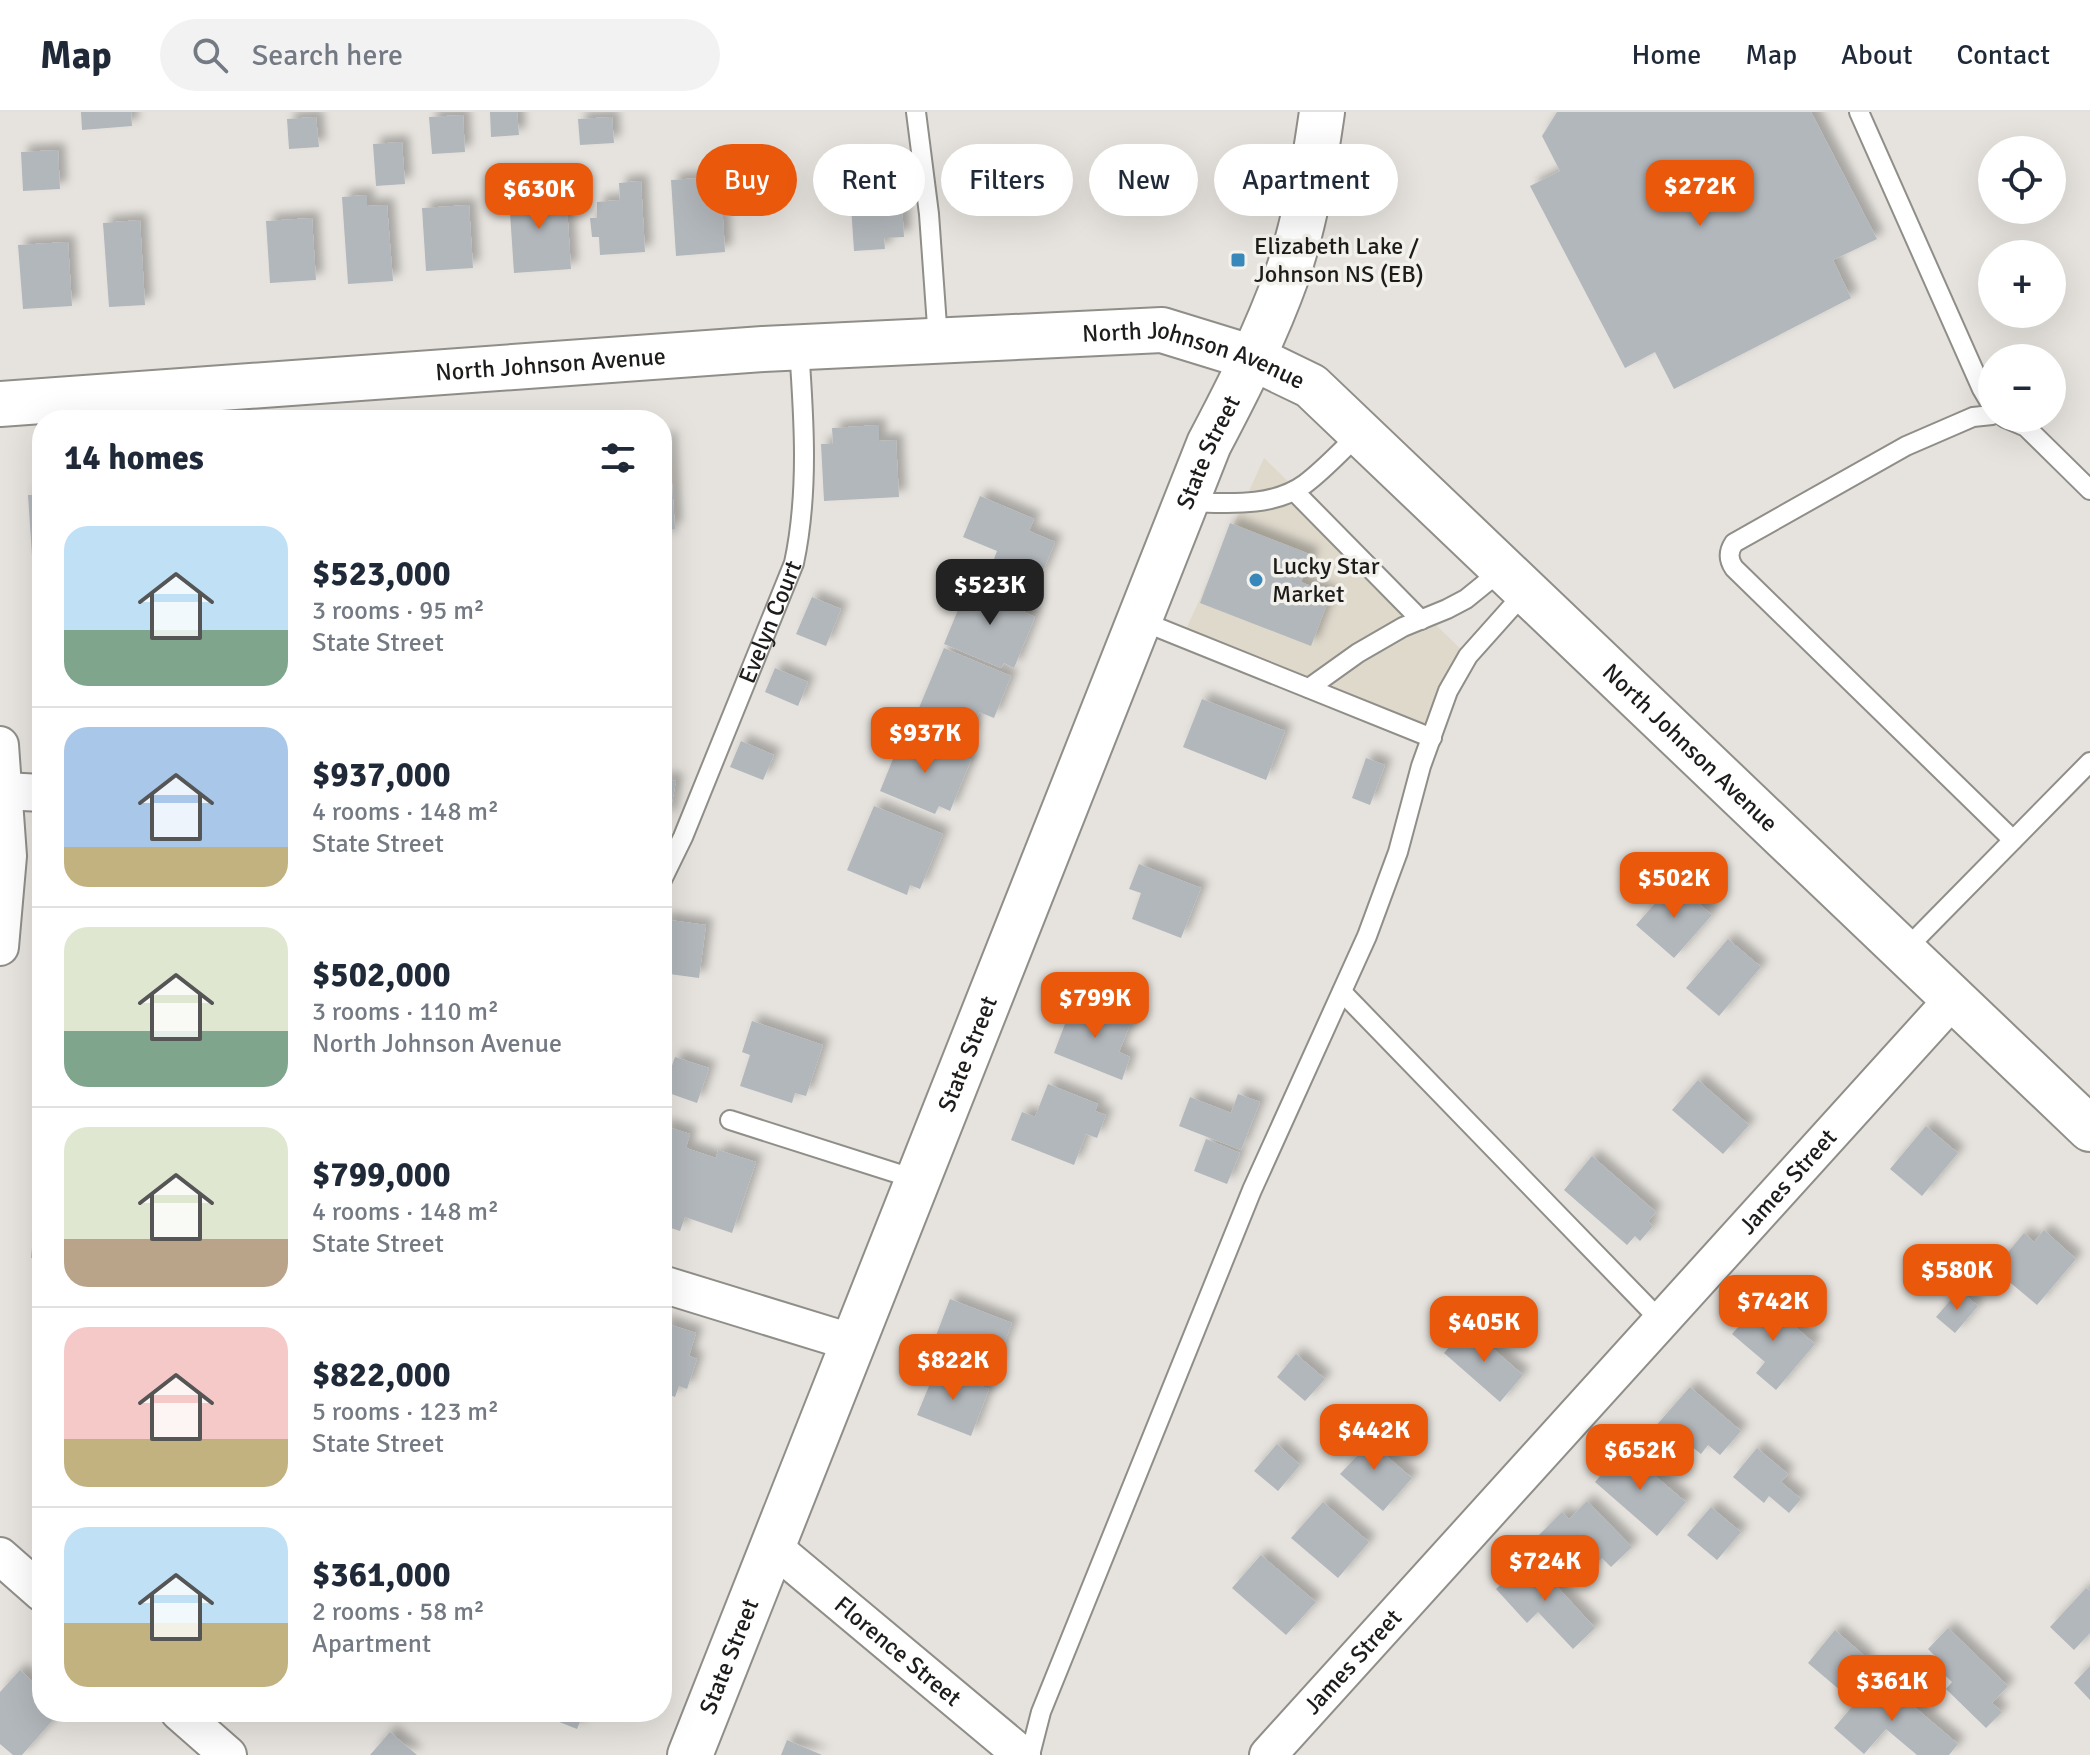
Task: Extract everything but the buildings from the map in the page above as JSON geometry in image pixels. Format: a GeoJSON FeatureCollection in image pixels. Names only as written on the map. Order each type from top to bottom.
{"type":"FeatureCollection","features":[{"type":"Feature","properties":{"kind":"street","name":"State Street"},"geometry":{"type":"LineString","coordinates":[[690,1755],[1209,444],[1253,358],[1292,259],[1312,175],[1322,112]]}},
{"type":"Feature","properties":{"kind":"street","name":"North Johnson Avenue"},"geometry":{"type":"LineString","coordinates":[[0,404],[799,348],[1162,330],[1253,358],[1311,386],[1361,432],[2090,1129]]}},
{"type":"Feature","properties":{"kind":"street"},"geometry":{"type":"LineString","coordinates":[[0,745],[8,877],[0,947]]}},
{"type":"Feature","properties":{"kind":"street"},"geometry":{"type":"LineString","coordinates":[[4,791],[32,792]]}},
{"type":"Feature","properties":{"kind":"street","name":"James Street"},"geometry":{"type":"LineString","coordinates":[[1268,1755],[1954,998]]}},
{"type":"Feature","properties":{"kind":"street"},"geometry":{"type":"LineString","coordinates":[[672,1287],[854,1343]]}},
{"type":"Feature","properties":{"kind":"street","name":"Florence Street"},"geometry":{"type":"LineString","coordinates":[[772,1546],[1022,1755]]}},
{"type":"Feature","properties":{"kind":"street"},"geometry":{"type":"LineString","coordinates":[[0,1556],[32,1584]]}},
{"type":"Feature","properties":{"kind":"street"},"geometry":{"type":"LineString","coordinates":[[190,1722],[228,1755]]}},
{"type":"Feature","properties":{"kind":"lane"},"geometry":{"type":"LineString","coordinates":[[916,112],[929,214],[938,340]]}},
{"type":"Feature","properties":{"kind":"lane"},"geometry":{"type":"LineString","coordinates":[[1859,112],[1978,380]]}},
{"type":"Feature","properties":{"kind":"lane","name":"Evelyn Court"},"geometry":{"type":"LineString","coordinates":[[672,860],[794,563],[802,492],[803,410],[799,348]]}},
{"type":"Feature","properties":{"kind":"lane"},"geometry":{"type":"LineString","coordinates":[[1978,416],[1906,446],[1734,543],[1729,555],[1734,568],[2013,840]]}},
{"type":"Feature","properties":{"kind":"lane"},"geometry":{"type":"LineString","coordinates":[[1186,502],[1246,503],[1294,491],[1306,484],[1361,432]]}},
{"type":"Feature","properties":{"kind":"lane"},"geometry":{"type":"LineString","coordinates":[[2031,432],[2090,490]]}},
{"type":"Feature","properties":{"kind":"lane"},"geometry":{"type":"LineString","coordinates":[[1294,491],[1421,620]]}},
{"type":"Feature","properties":{"kind":"lane"},"geometry":{"type":"LineString","coordinates":[[1309,688],[1358,653],[1403,627],[1515,580]]}},
{"type":"Feature","properties":{"kind":"lane"},"geometry":{"type":"LineString","coordinates":[[1030,1755],[1041,1712],[1252,1190],[1367,936],[1398,852],[1421,766],[1448,691],[1515,580]]}},
{"type":"Feature","properties":{"kind":"lane"},"geometry":{"type":"LineString","coordinates":[[1139,620],[1432,738]]}},
{"type":"Feature","properties":{"kind":"lane"},"geometry":{"type":"LineString","coordinates":[[1904,951],[2090,762]]}},
{"type":"Feature","properties":{"kind":"lane"},"geometry":{"type":"LineString","coordinates":[[1342,992],[1661,1321]]}},
{"type":"Feature","properties":{"kind":"lane"},"geometry":{"type":"LineString","coordinates":[[730,1120],[918,1180]]}},
{"type":"Feature","properties":{"kind":"shaded area"},"geometry":{"type":"Polygon","coordinates":[[[1264,458],[1468,656],[1432,738],[1182,638],[1264,458]]]}},
{"type":"Feature","properties":{"kind":"place","name":"Elizabeth Lake / Johnson NS (EB)"},"geometry":{"type":"Point","coordinates":[1238,260]}},
{"type":"Feature","properties":{"kind":"place","name":"Lucky Star Market"},"geometry":{"type":"Point","coordinates":[1256,580]}}]}
